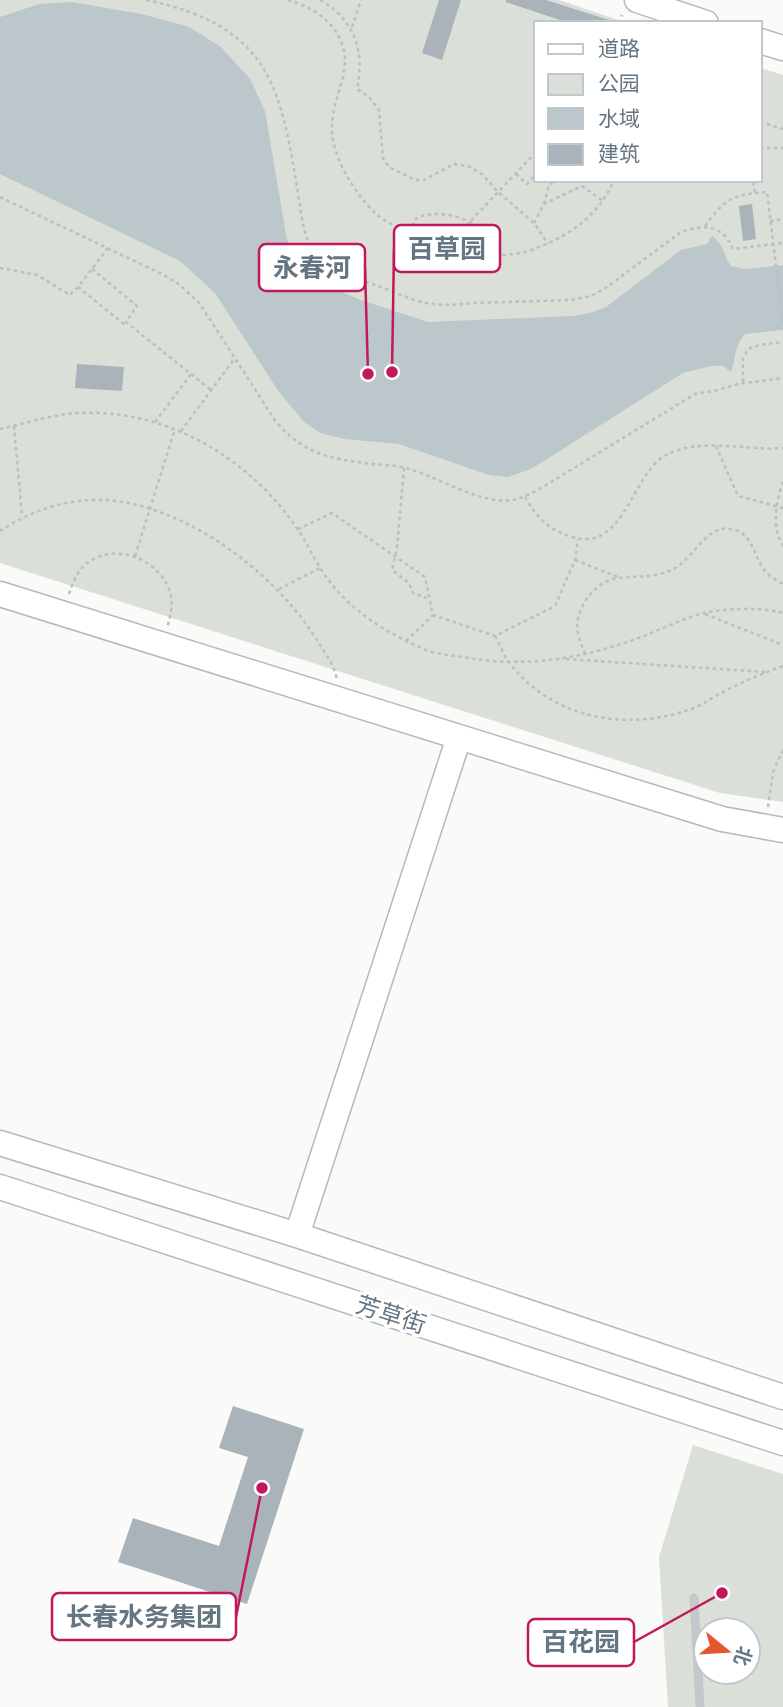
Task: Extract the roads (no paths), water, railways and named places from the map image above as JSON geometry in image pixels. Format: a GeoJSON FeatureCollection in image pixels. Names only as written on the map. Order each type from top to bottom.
{"type":"FeatureCollection","features":[{"type":"Feature","properties":{"kind":"main road"},"geometry":{"type":"LineString","coordinates":[[640,5],[699,21]]}},
{"type":"Feature","properties":{"kind":"main road"},"geometry":{"type":"LineString","coordinates":[[762,41],[783,48]]}},
{"type":"Feature","properties":{"kind":"main road"},"geometry":{"type":"LineString","coordinates":[[1,597],[62,613],[722,819],[775,828]]}},
{"type":"Feature","properties":{"kind":"main road"},"geometry":{"type":"LineString","coordinates":[[297,1235],[459,737]]}},
{"type":"Feature","properties":{"kind":"main road","name":"芳草街"},"geometry":{"type":"LineString","coordinates":[[0,1143],[297,1235],[783,1397]]}},
{"type":"Feature","properties":{"kind":"main road","name":"芳草街"},"geometry":{"type":"LineString","coordinates":[[0,1187],[783,1443]]}},
{"type":"Feature","properties":{"kind":"lane"},"geometry":{"type":"LineString","coordinates":[[694,1598],[701,1707]]}},
{"type":"Feature","properties":{"kind":"water"},"geometry":{"type":"Polygon","coordinates":[[[71,2],[142,14],[189,27],[221,47],[250,79],[265,111],[287,240],[297,260],[310,274],[326,285],[361,300],[428,322],[573,316],[606,307],[681,250],[707,244],[712,236],[721,246],[731,266],[744,269],[783,265],[783,330],[745,334],[737,348],[731,372],[723,366],[711,366],[683,373],[531,469],[508,477],[489,475],[399,444],[345,439],[320,433],[304,422],[279,392],[215,293],[180,261],[0,174],[0,17],[39,4],[71,2]]]}},
{"type":"Feature","properties":{"kind":"place","name":"百草园"},"geometry":{"type":"Point","coordinates":[392,372]}},
{"type":"Feature","properties":{"kind":"place","name":"永春河"},"geometry":{"type":"Point","coordinates":[368,374]}},
{"type":"Feature","properties":{"kind":"place","name":"长春水务集团"},"geometry":{"type":"Point","coordinates":[262,1488]}},
{"type":"Feature","properties":{"kind":"place","name":"百花园"},"geometry":{"type":"Point","coordinates":[722,1593]}}]}
